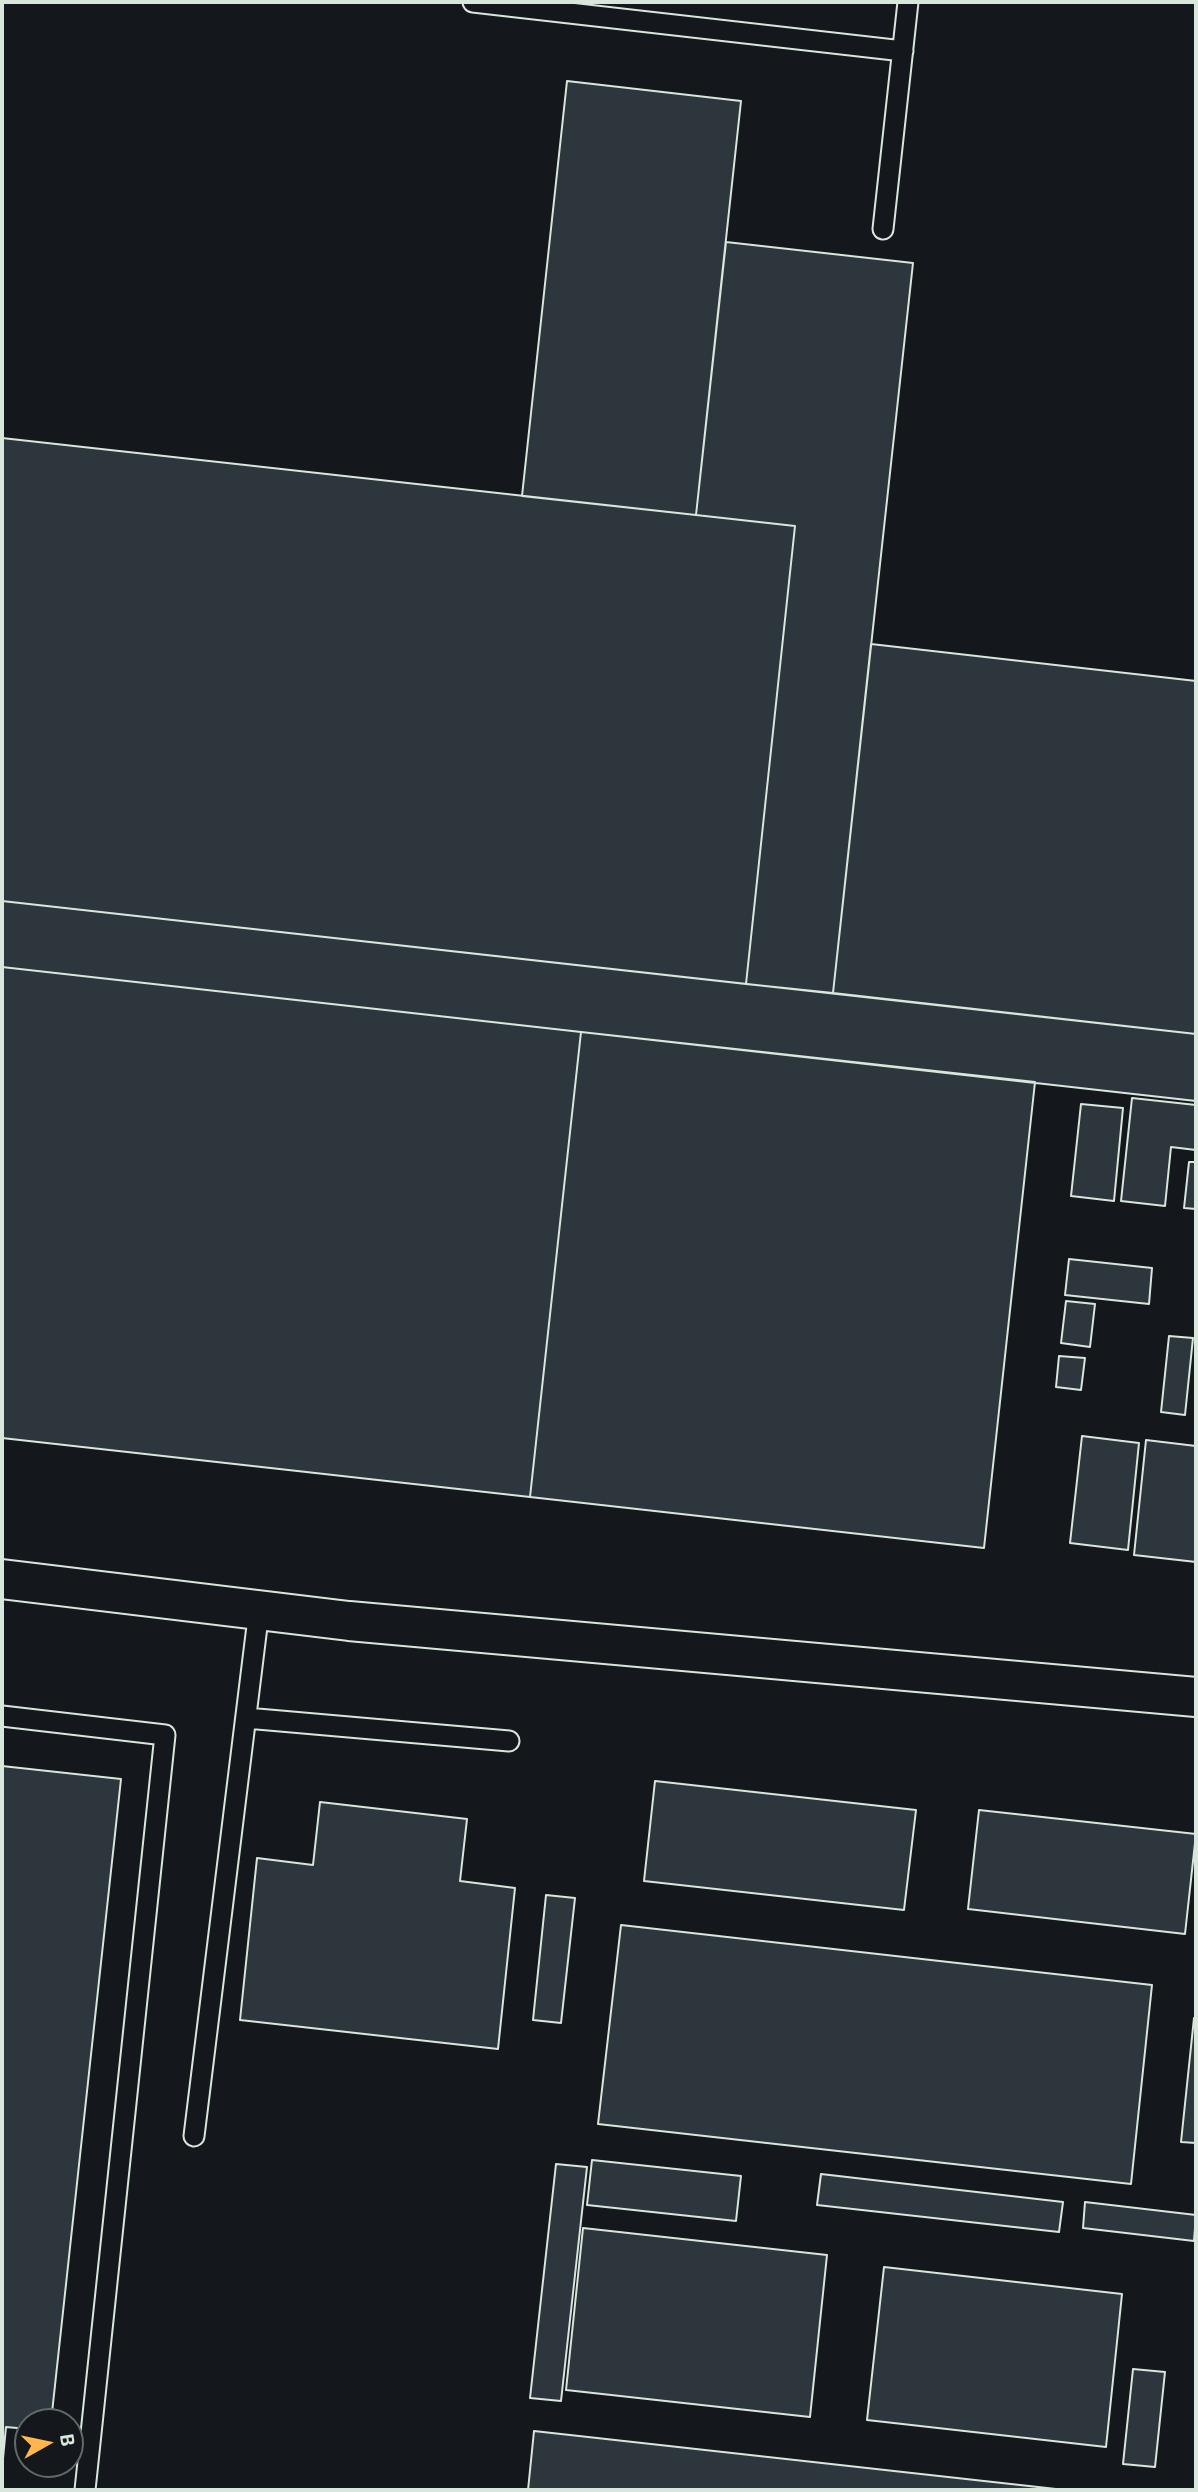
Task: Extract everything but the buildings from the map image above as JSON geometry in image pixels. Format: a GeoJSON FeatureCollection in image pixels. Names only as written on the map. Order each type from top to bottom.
{"type":"FeatureCollection","features":[{"type":"Feature","properties":{"kind":"street"},"geometry":{"type":"LineString","coordinates":[[2,1579],[349,1621],[1196,1697]]}},
{"type":"Feature","properties":{"kind":"lane"},"geometry":{"type":"LineString","coordinates":[[473,2],[903,51]]}},
{"type":"Feature","properties":{"kind":"lane"},"geometry":{"type":"LineString","coordinates":[[883,229],[908,2]]}},
{"type":"Feature","properties":{"kind":"lane"},"geometry":{"type":"LineString","coordinates":[[194,2136],[260,1610]]}},
{"type":"Feature","properties":{"kind":"lane"},"geometry":{"type":"LineString","coordinates":[[2,1716],[165,1735],[85,2490]]}},
{"type":"Feature","properties":{"kind":"lane"},"geometry":{"type":"LineString","coordinates":[[246,1718],[509,1741]]}}]}
